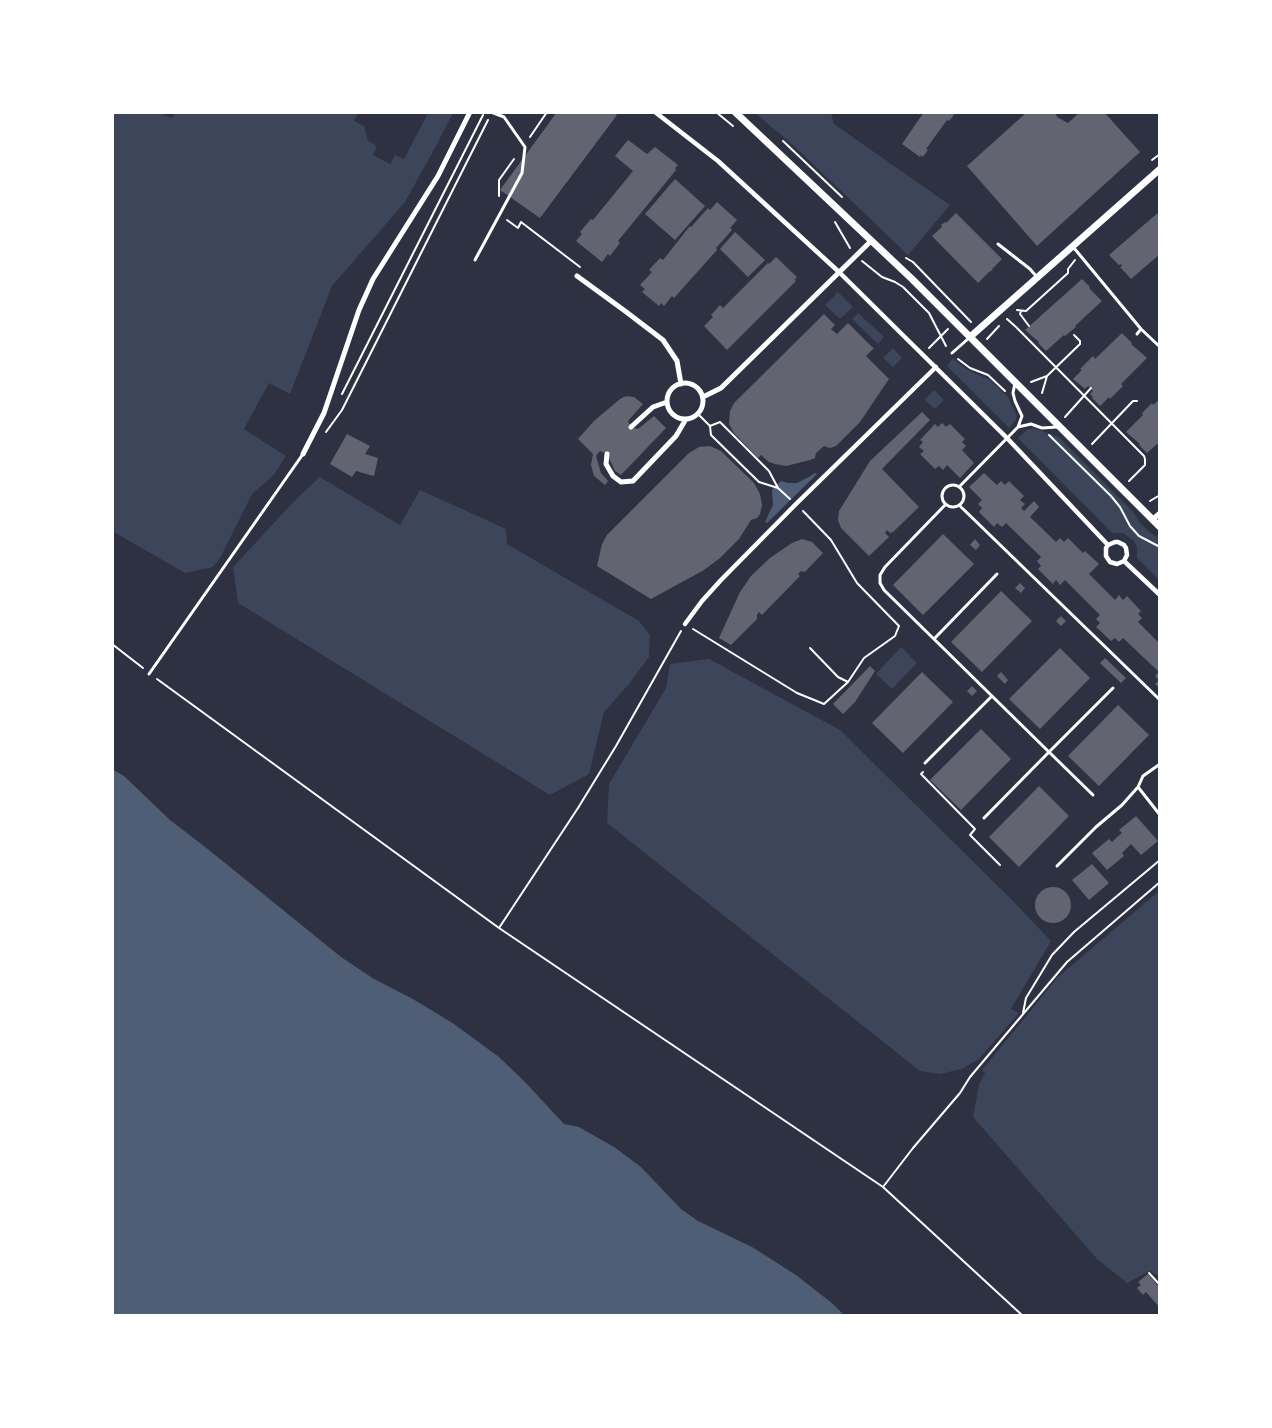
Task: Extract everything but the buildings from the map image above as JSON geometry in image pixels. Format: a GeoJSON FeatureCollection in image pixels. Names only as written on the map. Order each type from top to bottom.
{"type":"FeatureCollection","features":[{"type":"Feature","properties":{"kind":"street"},"geometry":{"type":"LineString","coordinates":[[303,454],[324,413],[353,328],[373,279],[438,176],[470,112]]}},
{"type":"Feature","properties":{"kind":"street"},"geometry":{"type":"LineString","coordinates":[[655,112],[718,160],[839,272],[1007,438],[1108,545]]}},
{"type":"Feature","properties":{"kind":"street"},"geometry":{"type":"LineString","coordinates":[[735,112],[955,322],[1160,527]]}},
{"type":"Feature","properties":{"kind":"street"},"geometry":{"type":"LineString","coordinates":[[970,337],[1160,169]]}},
{"type":"Feature","properties":{"kind":"street"},"geometry":{"type":"LineString","coordinates":[[703,397],[721,388],[871,241]]}},
{"type":"Feature","properties":{"kind":"street"},"geometry":{"type":"LineString","coordinates":[[577,276],[663,340],[677,361],[681,384]]}},
{"type":"Feature","properties":{"kind":"street"},"geometry":{"type":"LineString","coordinates":[[685,624],[702,601],[796,504],[936,368]]}},
{"type":"Feature","properties":{"kind":"street"},"geometry":{"type":"LineString","coordinates":[[677,385],[693,385],[698,388],[703,397],[703,407],[692,418],[675,416],[668,407],[670,392],[677,385]]}},
{"type":"Feature","properties":{"kind":"street"},"geometry":{"type":"LineString","coordinates":[[631,427],[653,407],[667,402]]}},
{"type":"Feature","properties":{"kind":"street"},"geometry":{"type":"LineString","coordinates":[[607,454],[606,464],[613,476],[621,482],[633,481],[676,436],[686,419]]}},
{"type":"Feature","properties":{"kind":"street"},"geometry":{"type":"LineString","coordinates":[[1152,520],[1160,513]]}},
{"type":"Feature","properties":{"kind":"street"},"geometry":{"type":"LineString","coordinates":[[1115,542],[1124,545],[1127,555],[1124,561],[1117,564],[1107,559],[1105,552],[1108,545],[1115,542]]}},
{"type":"Feature","properties":{"kind":"street"},"geometry":{"type":"LineString","coordinates":[[1124,561],[1160,595]]}},
{"type":"Feature","properties":{"kind":"lane"},"geometry":{"type":"LineString","coordinates":[[475,260],[522,173],[525,147],[504,117],[491,113]]}},
{"type":"Feature","properties":{"kind":"lane"},"geometry":{"type":"LineString","coordinates":[[998,244],[1037,277]]}},
{"type":"Feature","properties":{"kind":"lane"},"geometry":{"type":"LineString","coordinates":[[1073,247],[1141,328],[1160,347]]}},
{"type":"Feature","properties":{"kind":"lane"},"geometry":{"type":"LineString","coordinates":[[1137,334],[1141,328]]}},
{"type":"Feature","properties":{"kind":"lane"},"geometry":{"type":"LineString","coordinates":[[952,353],[970,337]]}},
{"type":"Feature","properties":{"kind":"lane"},"geometry":{"type":"LineString","coordinates":[[959,487],[1018,427],[1022,416],[1013,393],[1015,383]]}},
{"type":"Feature","properties":{"kind":"lane"},"geometry":{"type":"LineString","coordinates":[[1018,427],[1031,424],[1042,428],[1059,427]]}},
{"type":"Feature","properties":{"kind":"lane"},"geometry":{"type":"LineString","coordinates":[[149,674],[303,454]]}},
{"type":"Feature","properties":{"kind":"lane"},"geometry":{"type":"LineString","coordinates":[[951,485],[959,487],[963,496],[959,505],[952,507],[946,504],[942,498],[944,490],[951,485]]}},
{"type":"Feature","properties":{"kind":"lane"},"geometry":{"type":"LineString","coordinates":[[946,504],[885,567],[880,575],[880,583],[884,590],[1093,795]]}},
{"type":"Feature","properties":{"kind":"lane"},"geometry":{"type":"LineString","coordinates":[[959,505],[1160,700]]}},
{"type":"Feature","properties":{"kind":"lane"},"geometry":{"type":"LineString","coordinates":[[934,639],[997,574]]}},
{"type":"Feature","properties":{"kind":"lane"},"geometry":{"type":"LineString","coordinates":[[984,818],[1113,688]]}},
{"type":"Feature","properties":{"kind":"lane"},"geometry":{"type":"LineString","coordinates":[[925,763],[992,696]]}},
{"type":"Feature","properties":{"kind":"lane"},"geometry":{"type":"LineString","coordinates":[[1057,866],[1122,805],[1138,787],[1143,776],[1160,764]]}},
{"type":"Feature","properties":{"kind":"lane"},"geometry":{"type":"LineString","coordinates":[[1138,787],[1160,815]]}},
{"type":"Feature","properties":{"kind":"path"},"geometry":{"type":"LineString","coordinates":[[338,401],[485,112]]}},
{"type":"Feature","properties":{"kind":"path"},"geometry":{"type":"LineString","coordinates":[[525,145],[547,112]]}},
{"type":"Feature","properties":{"kind":"path"},"geometry":{"type":"LineString","coordinates":[[716,112],[739,132]]}},
{"type":"Feature","properties":{"kind":"path"},"geometry":{"type":"LineString","coordinates":[[319,438],[342,410],[491,113]]}},
{"type":"Feature","properties":{"kind":"path"},"geometry":{"type":"LineString","coordinates":[[499,197],[499,180],[518,153]]}},
{"type":"Feature","properties":{"kind":"path"},"geometry":{"type":"LineString","coordinates":[[503,218],[518,228],[521,222],[580,266]]}},
{"type":"Feature","properties":{"kind":"path"},"geometry":{"type":"LineString","coordinates":[[833,218],[844,240],[873,272],[903,287],[929,313],[945,345],[952,353],[970,368],[988,375],[1015,401]]}},
{"type":"Feature","properties":{"kind":"path"},"geometry":{"type":"LineString","coordinates":[[1079,255],[1068,269],[1068,273],[1026,311],[1016,310],[1007,319],[1144,456],[1145,465],[1129,481]]}},
{"type":"Feature","properties":{"kind":"path"},"geometry":{"type":"LineString","coordinates":[[1021,311],[1020,314],[1029,326]]}},
{"type":"Feature","properties":{"kind":"path"},"geometry":{"type":"LineString","coordinates":[[923,355],[964,314]]}},
{"type":"Feature","properties":{"kind":"path"},"geometry":{"type":"LineString","coordinates":[[987,339],[1000,326]]}},
{"type":"Feature","properties":{"kind":"path"},"geometry":{"type":"LineString","coordinates":[[1031,382],[1047,375],[1080,344],[1074,335]]}},
{"type":"Feature","properties":{"kind":"path"},"geometry":{"type":"LineString","coordinates":[[1041,394],[1047,375]]}},
{"type":"Feature","properties":{"kind":"path"},"geometry":{"type":"LineString","coordinates":[[1065,417],[1091,388]]}},
{"type":"Feature","properties":{"kind":"path"},"geometry":{"type":"LineString","coordinates":[[1092,444],[1112,422],[1134,401],[1137,401]]}},
{"type":"Feature","properties":{"kind":"path"},"geometry":{"type":"LineString","coordinates":[[698,414],[710,426],[711,435],[759,483],[778,488]]}},
{"type":"Feature","properties":{"kind":"path"},"geometry":{"type":"LineString","coordinates":[[499,927],[578,808],[685,624],[797,693],[824,704],[848,682],[864,658],[896,636],[899,626],[857,583],[831,540],[778,488],[769,471],[720,422],[710,426]]}},
{"type":"Feature","properties":{"kind":"path"},"geometry":{"type":"LineString","coordinates":[[1042,428],[1111,496],[1130,526],[1140,536],[1160,547]]}},
{"type":"Feature","properties":{"kind":"path"},"geometry":{"type":"LineString","coordinates":[[1150,501],[1160,495]]}},
{"type":"Feature","properties":{"kind":"path"},"geometry":{"type":"LineString","coordinates":[[112,644],[149,674],[499,927],[883,1187],[1023,1316]]}},
{"type":"Feature","properties":{"kind":"path"},"geometry":{"type":"LineString","coordinates":[[810,648],[838,677],[848,682]]}},
{"type":"Feature","properties":{"kind":"path"},"geometry":{"type":"LineString","coordinates":[[922,773],[976,828],[970,835],[1000,865]]}},
{"type":"Feature","properties":{"kind":"path"},"geometry":{"type":"LineString","coordinates":[[1023,1016],[1026,999],[1052,955],[1074,932],[1160,860]]}},
{"type":"Feature","properties":{"kind":"path"},"geometry":{"type":"LineString","coordinates":[[883,1187],[960,1093],[970,1077],[1067,962],[1160,882]]}},
{"type":"Feature","properties":{"kind":"path"},"geometry":{"type":"LineString","coordinates":[[1149,1273],[1160,1285]]}},
{"type":"Feature","properties":{"kind":"shaded area"},"geometry":{"type":"Polygon","coordinates":[[[175,112],[358,113],[354,121],[364,126],[368,141],[377,146],[373,155],[390,164],[395,155],[404,159],[428,113],[453,113],[405,202],[332,286],[290,394],[269,383],[244,429],[286,456],[274,475],[252,494],[220,558],[213,567],[185,573],[112,531],[113,113],[159,113],[172,118],[175,112]]]}},
{"type":"Feature","properties":{"kind":"shaded area"},"geometry":{"type":"Polygon","coordinates":[[[755,113],[831,113],[834,124],[950,205],[908,255],[793,145],[755,113]]]}},
{"type":"Feature","properties":{"kind":"shaded area"},"geometry":{"type":"Polygon","coordinates":[[[838,292],[853,307],[840,319],[825,305],[838,292]]]}},
{"type":"Feature","properties":{"kind":"shaded area"},"geometry":{"type":"Polygon","coordinates":[[[858,313],[884,337],[878,344],[852,319],[858,313]]]}},
{"type":"Feature","properties":{"kind":"shaded area"},"geometry":{"type":"Polygon","coordinates":[[[893,348],[902,358],[893,367],[883,358],[893,348]]]}},
{"type":"Feature","properties":{"kind":"shaded area"},"geometry":{"type":"Polygon","coordinates":[[[953,358],[966,369],[990,380],[1008,397],[1017,416],[1009,428],[947,366],[953,358]]]}},
{"type":"Feature","properties":{"kind":"shaded area"},"geometry":{"type":"Polygon","coordinates":[[[934,390],[944,400],[935,409],[925,400],[934,390]]]}},
{"type":"Feature","properties":{"kind":"shaded area"},"geometry":{"type":"Polygon","coordinates":[[[1034,428],[1059,437],[1134,513],[1140,523],[1160,538],[1159,580],[1137,558],[1137,547],[1134,541],[1123,533],[1112,533],[1018,438],[1028,429],[1034,428]]]}},
{"type":"Feature","properties":{"kind":"shaded area"},"geometry":{"type":"Polygon","coordinates":[[[817,474],[767,523],[765,522],[773,505],[772,490],[781,481],[797,483],[817,474]]]}},
{"type":"Feature","properties":{"kind":"shaded area"},"geometry":{"type":"Polygon","coordinates":[[[320,477],[400,525],[420,490],[506,529],[507,544],[639,621],[650,635],[649,657],[604,712],[589,774],[550,795],[238,603],[233,567],[298,497],[320,477]]]}},
{"type":"Feature","properties":{"kind":"shaded area"},"geometry":{"type":"Polygon","coordinates":[[[901,647],[917,663],[892,689],[876,674],[901,647]]]}},
{"type":"Feature","properties":{"kind":"shaded area"},"geometry":{"type":"Polygon","coordinates":[[[709,659],[840,730],[1051,941],[1011,1009],[1019,1013],[979,1059],[962,1069],[940,1074],[920,1071],[607,823],[609,784],[666,688],[670,664],[709,659]]]}},
{"type":"Feature","properties":{"kind":"shaded area"},"geometry":{"type":"Polygon","coordinates":[[[112,769],[124,776],[170,820],[341,957],[374,979],[454,1024],[499,1057],[564,1124],[579,1127],[614,1147],[641,1167],[681,1209],[698,1221],[752,1247],[796,1275],[844,1315],[113,1315],[112,769]]]}},
{"type":"Feature","properties":{"kind":"shaded area"},"geometry":{"type":"Polygon","coordinates":[[[1159,891],[1159,1277],[1150,1271],[1127,1283],[1097,1259],[973,1117],[979,1084],[985,1073],[982,1070],[1057,978],[1159,891]]]}}]}
